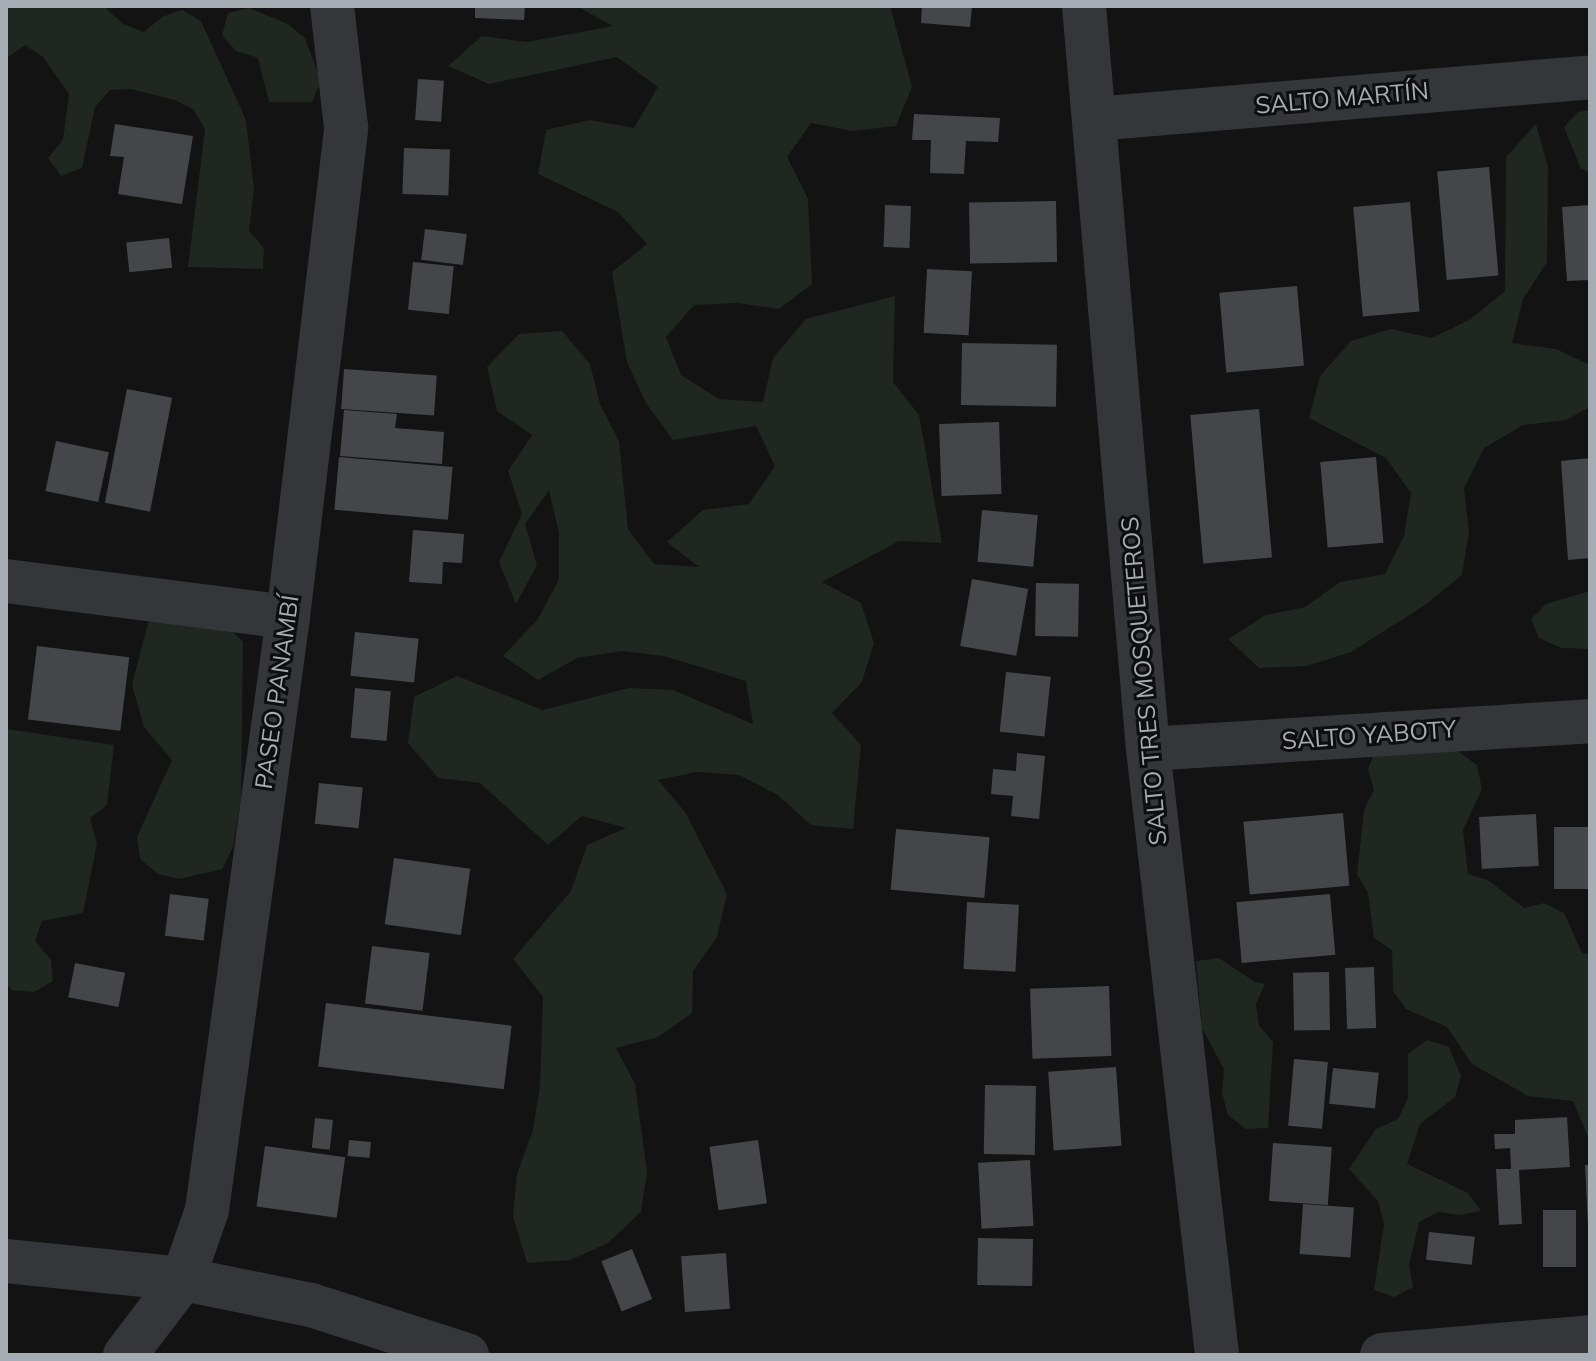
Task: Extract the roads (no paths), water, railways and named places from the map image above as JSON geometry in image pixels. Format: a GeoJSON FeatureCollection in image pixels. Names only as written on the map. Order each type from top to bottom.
{"type":"FeatureCollection","features":[{"type":"Feature","properties":{"kind":"street","name":"SALTO TRES MOSQUETEROS"},"geometry":{"type":"LineString","coordinates":[[1084,6],[1148,749],[1217,1355]]}},
{"type":"Feature","properties":{"kind":"street","name":"PASEO PANAMBÍ"},"geometry":{"type":"LineString","coordinates":[[125,1355],[183,1279],[207,1210],[288,617],[346,127],[323,7]]}},
{"type":"Feature","properties":{"kind":"street","name":"SALTO MARTÍN"},"geometry":{"type":"LineString","coordinates":[[1094,119],[1590,77]]}},
{"type":"Feature","properties":{"kind":"street"},"geometry":{"type":"LineString","coordinates":[[6,581],[288,617]]}},
{"type":"Feature","properties":{"kind":"street","name":"SALTO YABOTY"},"geometry":{"type":"LineString","coordinates":[[1148,749],[1590,721]]}},
{"type":"Feature","properties":{"kind":"street"},"geometry":{"type":"LineString","coordinates":[[6,1261],[183,1279],[311,1305],[467,1355]]}},
{"type":"Feature","properties":{"kind":"street"},"geometry":{"type":"LineString","coordinates":[[1382,1355],[1590,1337]]}}]}
